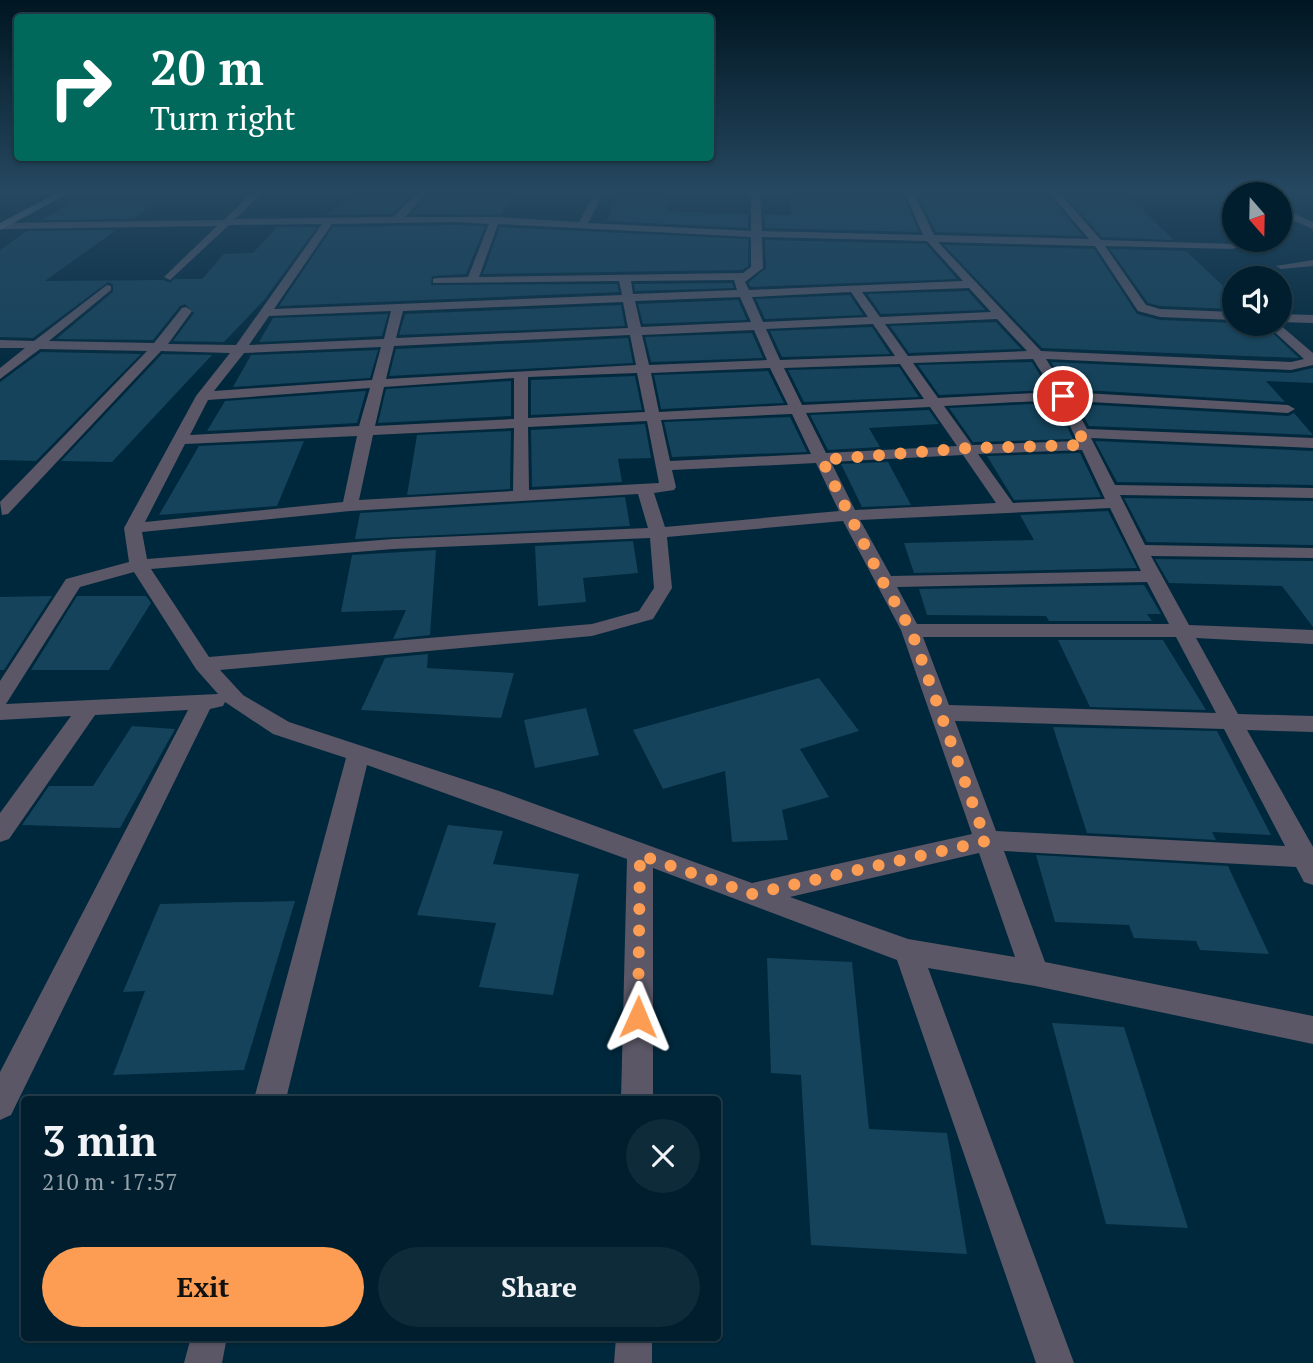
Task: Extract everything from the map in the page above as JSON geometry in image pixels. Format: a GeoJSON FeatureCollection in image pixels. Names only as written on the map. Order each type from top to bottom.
{"type":"FeatureCollection","features":[{"type":"Feature","properties":{"kind":"street"},"geometry":{"type":"LineString","coordinates":[[170,277],[193,255]]}},
{"type":"Feature","properties":{"kind":"street"},"geometry":{"type":"LineString","coordinates":[[305,255],[204,396],[133,528],[139,565],[203,664],[235,700],[281,728],[494,799],[908,952],[1035,973],[1313,1030]]}},
{"type":"Feature","properties":{"kind":"street"},"geometry":{"type":"LineString","coordinates":[[472,281],[482,255]]}},
{"type":"Feature","properties":{"kind":"street"},"geometry":{"type":"LineString","coordinates":[[263,313],[628,299],[745,285],[757,268],[757,255]]}},
{"type":"Feature","properties":{"kind":"street"},"geometry":{"type":"LineString","coordinates":[[945,255],[1037,355],[1063,396],[1139,550],[1310,863]]}},
{"type":"Feature","properties":{"kind":"street"},"geometry":{"type":"LineString","coordinates":[[1106,255],[1142,308],[1160,313],[1222,316]]}},
{"type":"Feature","properties":{"kind":"street"},"geometry":{"type":"LineString","coordinates":[[1281,265],[1313,263]]}},
{"type":"Feature","properties":{"kind":"street"},"geometry":{"type":"LineString","coordinates":[[437,281],[624,277],[855,290],[972,284]]}},
{"type":"Feature","properties":{"kind":"street"},"geometry":{"type":"LineString","coordinates":[[133,528],[350,506],[521,498],[668,487],[624,277]]}},
{"type":"Feature","properties":{"kind":"street"},"geometry":{"type":"LineString","coordinates":[[745,285],[775,364],[883,582],[911,630],[1035,973]]}},
{"type":"Feature","properties":{"kind":"street"},"geometry":{"type":"LineString","coordinates":[[0,375],[107,288]]}},
{"type":"Feature","properties":{"kind":"street"},"geometry":{"type":"LineString","coordinates":[[855,290],[1008,508]]}},
{"type":"Feature","properties":{"kind":"street"},"geometry":{"type":"LineString","coordinates":[[350,506],[366,430],[398,308]]}},
{"type":"Feature","properties":{"kind":"street"},"geometry":{"type":"LineString","coordinates":[[2,510],[160,345],[186,311]]}},
{"type":"Feature","properties":{"kind":"street"},"geometry":{"type":"LineString","coordinates":[[0,344],[160,345],[240,349],[1001,315]]}},
{"type":"Feature","properties":{"kind":"street"},"geometry":{"type":"LineString","coordinates":[[1292,318],[1313,318]]}},
{"type":"Feature","properties":{"kind":"street"},"geometry":{"type":"LineString","coordinates":[[1286,336],[1313,360]]}},
{"type":"Feature","properties":{"kind":"street"},"geometry":{"type":"LineString","coordinates":[[204,396],[521,373],[1037,355],[1292,366],[1313,360]]}},
{"type":"Feature","properties":{"kind":"street"},"geometry":{"type":"LineString","coordinates":[[521,373],[521,498]]}},
{"type":"Feature","properties":{"kind":"street"},"geometry":{"type":"LineString","coordinates":[[178,440],[1063,396],[1288,409]]}},
{"type":"Feature","properties":{"kind":"street"},"geometry":{"type":"LineString","coordinates":[[663,466],[822,460],[1082,439],[1313,443]]}},
{"type":"Feature","properties":{"kind":"street"},"geometry":{"type":"LineString","coordinates":[[203,664],[592,630],[646,615],[663,588],[658,532],[645,489]]}},
{"type":"Feature","properties":{"kind":"street"},"geometry":{"type":"LineString","coordinates":[[0,698],[73,583],[139,565],[393,544],[658,532],[849,515],[1008,508],[1113,497],[1313,493]]}},
{"type":"Feature","properties":{"kind":"street"},"geometry":{"type":"LineString","coordinates":[[1139,550],[1313,553]]}},
{"type":"Feature","properties":{"kind":"street"},"geometry":{"type":"LineString","coordinates":[[883,582],[1153,576]]}},
{"type":"Feature","properties":{"kind":"street"},"geometry":{"type":"LineString","coordinates":[[911,630],[1183,631],[1313,637]]}},
{"type":"Feature","properties":{"kind":"street"},"geometry":{"type":"LineString","coordinates":[[0,712],[235,700]]}},
{"type":"Feature","properties":{"kind":"street"},"geometry":{"type":"LineString","coordinates":[[0,1104],[203,702]]}},
{"type":"Feature","properties":{"kind":"street"},"geometry":{"type":"LineString","coordinates":[[0,832],[89,707]]}},
{"type":"Feature","properties":{"kind":"street"},"geometry":{"type":"LineString","coordinates":[[940,713],[1230,719],[1313,724]]}},
{"type":"Feature","properties":{"kind":"street"},"geometry":{"type":"LineString","coordinates":[[271,1096],[358,755]]}},
{"type":"Feature","properties":{"kind":"street"},"geometry":{"type":"LineString","coordinates":[[752,894],[986,841],[1059,842],[1310,863]]}},
{"type":"Feature","properties":{"kind":"street"},"geometry":{"type":"LineString","coordinates":[[637,1096],[640,855]]}},
{"type":"Feature","properties":{"kind":"street"},"geometry":{"type":"LineString","coordinates":[[908,952],[1055,1363]]}},
{"type":"Feature","properties":{"kind":"street"},"geometry":{"type":"LineString","coordinates":[[203,1363],[208,1341]]}},
{"type":"Feature","properties":{"kind":"street"},"geometry":{"type":"LineString","coordinates":[[634,1341],[634,1363]]}},
{"type":"Feature","properties":{"kind":"building"},"geometry":{"type":"Polygon","coordinates":[[[0,255],[82,255],[45,281],[163,280],[170,283],[174,279],[202,279],[223,255],[297,255],[265,299],[224,342],[173,341],[194,313],[185,304],[180,306],[153,340],[56,339],[113,292],[113,284],[108,282],[33,338],[0,337],[0,255]]]}},
{"type":"Feature","properties":{"kind":"building"},"geometry":{"type":"Polygon","coordinates":[[[314,255],[474,255],[466,274],[432,276],[431,285],[617,284],[619,292],[279,306],[314,255]]]}},
{"type":"Feature","properties":{"kind":"building"},"geometry":{"type":"Polygon","coordinates":[[[490,255],[748,255],[748,266],[742,270],[483,274],[490,255]]]}},
{"type":"Feature","properties":{"kind":"building"},"geometry":{"type":"Polygon","coordinates":[[[766,255],[935,255],[957,279],[751,287],[748,283],[766,268],[766,255]]]}},
{"type":"Feature","properties":{"kind":"building"},"geometry":{"type":"Polygon","coordinates":[[[953,255],[1098,255],[1137,314],[1160,320],[1222,322],[1222,336],[1276,336],[1299,358],[1042,348],[953,255]]]}},
{"type":"Feature","properties":{"kind":"building"},"geometry":{"type":"Polygon","coordinates":[[[1114,255],[1190,255],[1222,285],[1222,309],[1160,306],[1148,303],[1114,255]]]}},
{"type":"Feature","properties":{"kind":"building"},"geometry":{"type":"Polygon","coordinates":[[[732,283],[734,288],[635,291],[634,284],[732,283]]]}},
{"type":"Feature","properties":{"kind":"building"},"geometry":{"type":"Polygon","coordinates":[[[968,291],[985,310],[881,314],[867,294],[968,291]]]}},
{"type":"Feature","properties":{"kind":"building"},"geometry":{"type":"Polygon","coordinates":[[[850,295],[863,315],[765,319],[756,299],[850,295]]]}},
{"type":"Feature","properties":{"kind":"building"},"geometry":{"type":"Polygon","coordinates":[[[738,300],[747,320],[643,324],[638,304],[738,300]]]}},
{"type":"Feature","properties":{"kind":"building"},"geometry":{"type":"Polygon","coordinates":[[[621,305],[625,326],[399,335],[405,314],[621,305]]]}},
{"type":"Feature","properties":{"kind":"building"},"geometry":{"type":"Polygon","coordinates":[[[388,314],[382,336],[259,342],[273,318],[388,314]]]}},
{"type":"Feature","properties":{"kind":"building"},"geometry":{"type":"Polygon","coordinates":[[[996,322],[1021,349],[909,353],[890,326],[996,322]]]}},
{"type":"Feature","properties":{"kind":"building"},"geometry":{"type":"Polygon","coordinates":[[[872,327],[890,354],[782,357],[770,331],[872,327]]]}},
{"type":"Feature","properties":{"kind":"building"},"geometry":{"type":"Polygon","coordinates":[[[752,333],[763,358],[651,362],[645,337],[752,333]]]}},
{"type":"Feature","properties":{"kind":"building"},"geometry":{"type":"Polygon","coordinates":[[[628,338],[633,363],[389,376],[396,349],[628,338]]]}},
{"type":"Feature","properties":{"kind":"building"},"geometry":{"type":"Polygon","coordinates":[[[378,350],[370,378],[233,387],[251,355],[378,350]]]}},
{"type":"Feature","properties":{"kind":"building"},"geometry":{"type":"Polygon","coordinates":[[[41,352],[141,354],[36,461],[0,460],[0,382],[41,352]]]}},
{"type":"Feature","properties":{"kind":"building"},"geometry":{"type":"Polygon","coordinates":[[[162,354],[212,355],[112,462],[61,461],[162,354]]]}},
{"type":"Feature","properties":{"kind":"building"},"geometry":{"type":"Polygon","coordinates":[[[1032,362],[1049,390],[939,395],[918,365],[1032,362]]]}},
{"type":"Feature","properties":{"kind":"building"},"geometry":{"type":"Polygon","coordinates":[[[1051,362],[1291,373],[1313,368],[1313,383],[1266,381],[1285,402],[1068,389],[1051,362]]]}},
{"type":"Feature","properties":{"kind":"building"},"geometry":{"type":"Polygon","coordinates":[[[899,367],[919,397],[804,402],[788,370],[899,367]]]}},
{"type":"Feature","properties":{"kind":"building"},"geometry":{"type":"Polygon","coordinates":[[[768,371],[784,403],[661,409],[654,375],[768,371]]]}},
{"type":"Feature","properties":{"kind":"building"},"geometry":{"type":"Polygon","coordinates":[[[635,376],[642,410],[531,415],[531,380],[635,376]]]}},
{"type":"Feature","properties":{"kind":"building"},"geometry":{"type":"Polygon","coordinates":[[[511,381],[511,416],[378,423],[386,389],[511,381]]]}},
{"type":"Feature","properties":{"kind":"building"},"geometry":{"type":"Polygon","coordinates":[[[366,391],[357,423],[207,431],[225,401],[366,391]]]}},
{"type":"Feature","properties":{"kind":"building"},"geometry":{"type":"Polygon","coordinates":[[[1056,403],[1073,439],[973,442],[949,408],[1056,403]]]}},
{"type":"Feature","properties":{"kind":"building"},"geometry":{"type":"Polygon","coordinates":[[[1077,404],[1288,416],[1294,413],[1313,435],[1089,426],[1077,404]]]}},
{"type":"Feature","properties":{"kind":"building"},"geometry":{"type":"Polygon","coordinates":[[[929,410],[939,424],[869,428],[880,447],[828,450],[810,415],[929,410]]]}},
{"type":"Feature","properties":{"kind":"building"},"geometry":{"type":"Polygon","coordinates":[[[790,417],[807,452],[672,457],[664,422],[790,417]]]}},
{"type":"Feature","properties":{"kind":"building"},"geometry":{"type":"Polygon","coordinates":[[[645,424],[651,458],[618,459],[622,482],[532,487],[531,430],[645,424]]]}},
{"type":"Feature","properties":{"kind":"building"},"geometry":{"type":"Polygon","coordinates":[[[511,431],[510,489],[407,495],[417,435],[511,431]]]}},
{"type":"Feature","properties":{"kind":"building"},"geometry":{"type":"Polygon","coordinates":[[[304,441],[277,506],[159,515],[199,446],[304,441]]]}},
{"type":"Feature","properties":{"kind":"building"},"geometry":{"type":"Polygon","coordinates":[[[1095,441],[1313,451],[1313,485],[1117,482],[1095,441]]]}},
{"type":"Feature","properties":{"kind":"building"},"geometry":{"type":"Polygon","coordinates":[[[1080,453],[1101,497],[1014,500],[987,456],[1080,453]]]}},
{"type":"Feature","properties":{"kind":"building"},"geometry":{"type":"Polygon","coordinates":[[[888,462],[911,505],[862,507],[841,464],[888,462]]]}},
{"type":"Feature","properties":{"kind":"building"},"geometry":{"type":"Polygon","coordinates":[[[625,497],[630,526],[355,539],[360,513],[625,497]]]}},
{"type":"Feature","properties":{"kind":"building"},"geometry":{"type":"Polygon","coordinates":[[[1124,498],[1313,501],[1313,545],[1147,542],[1124,498]]]}},
{"type":"Feature","properties":{"kind":"building"},"geometry":{"type":"Polygon","coordinates":[[[1108,511],[1137,568],[914,573],[904,543],[1034,540],[1020,515],[1108,511]]]}},
{"type":"Feature","properties":{"kind":"building"},"geometry":{"type":"Polygon","coordinates":[[[633,541],[638,573],[583,578],[586,602],[538,606],[535,546],[633,541]]]}},
{"type":"Feature","properties":{"kind":"building"},"geometry":{"type":"Polygon","coordinates":[[[436,550],[430,635],[393,639],[406,610],[341,612],[352,555],[436,550]]]}},
{"type":"Feature","properties":{"kind":"building"},"geometry":{"type":"Polygon","coordinates":[[[1155,559],[1313,561],[1313,627],[1282,586],[1169,583],[1155,559]]]}},
{"type":"Feature","properties":{"kind":"building"},"geometry":{"type":"Polygon","coordinates":[[[1144,585],[1161,614],[1147,614],[1152,621],[1049,621],[1046,616],[927,615],[919,589],[1144,585]]]}},
{"type":"Feature","properties":{"kind":"building"},"geometry":{"type":"Polygon","coordinates":[[[52,596],[4,670],[0,670],[0,597],[52,596]]]}},
{"type":"Feature","properties":{"kind":"building"},"geometry":{"type":"Polygon","coordinates":[[[77,596],[146,596],[151,603],[109,670],[31,670],[77,596]]]}},
{"type":"Feature","properties":{"kind":"building"},"geometry":{"type":"Polygon","coordinates":[[[1058,640],[1163,640],[1206,710],[1090,707],[1058,640]]]}},
{"type":"Feature","properties":{"kind":"building"},"geometry":{"type":"Polygon","coordinates":[[[428,654],[427,668],[514,673],[501,718],[361,710],[385,658],[428,654]]]}},
{"type":"Feature","properties":{"kind":"building"},"geometry":{"type":"Polygon","coordinates":[[[819,678],[859,731],[800,749],[829,797],[782,810],[788,840],[732,842],[725,771],[663,789],[633,730],[819,678]]]}},
{"type":"Feature","properties":{"kind":"building"},"geometry":{"type":"Polygon","coordinates":[[[586,708],[599,755],[535,768],[524,720],[586,708]]]}},
{"type":"Feature","properties":{"kind":"building"},"geometry":{"type":"Polygon","coordinates":[[[132,726],[175,729],[120,828],[22,825],[49,786],[93,786],[132,726]]]}},
{"type":"Feature","properties":{"kind":"building"},"geometry":{"type":"Polygon","coordinates":[[[1053,727],[1217,731],[1271,835],[1212,832],[1216,840],[1087,833],[1053,727]]]}},
{"type":"Feature","properties":{"kind":"building"},"geometry":{"type":"Polygon","coordinates":[[[448,825],[503,831],[493,864],[579,874],[553,995],[479,987],[496,923],[417,915],[448,825]]]}},
{"type":"Feature","properties":{"kind":"building"},"geometry":{"type":"Polygon","coordinates":[[[1036,855],[1228,866],[1269,954],[1200,950],[1196,941],[1134,938],[1129,925],[1055,922],[1036,855]]]}},
{"type":"Feature","properties":{"kind":"building"},"geometry":{"type":"Polygon","coordinates":[[[295,901],[244,1070],[113,1075],[145,991],[123,992],[160,904],[295,901]]]}},
{"type":"Feature","properties":{"kind":"building"},"geometry":{"type":"Polygon","coordinates":[[[767,958],[852,962],[869,1129],[947,1133],[967,1254],[811,1245],[801,1075],[771,1073],[767,958]]]}},
{"type":"Feature","properties":{"kind":"building"},"geometry":{"type":"Polygon","coordinates":[[[1052,1023],[1124,1027],[1188,1228],[1106,1224],[1052,1023]]]}},
{"type":"Feature","properties":{"kind":"route"},"geometry":{"type":"LineString","coordinates":[[638,1017],[640,855],[752,894],[986,841],[911,630],[883,582],[822,460],[968,448],[1085,445],[1063,396]]}}]}
